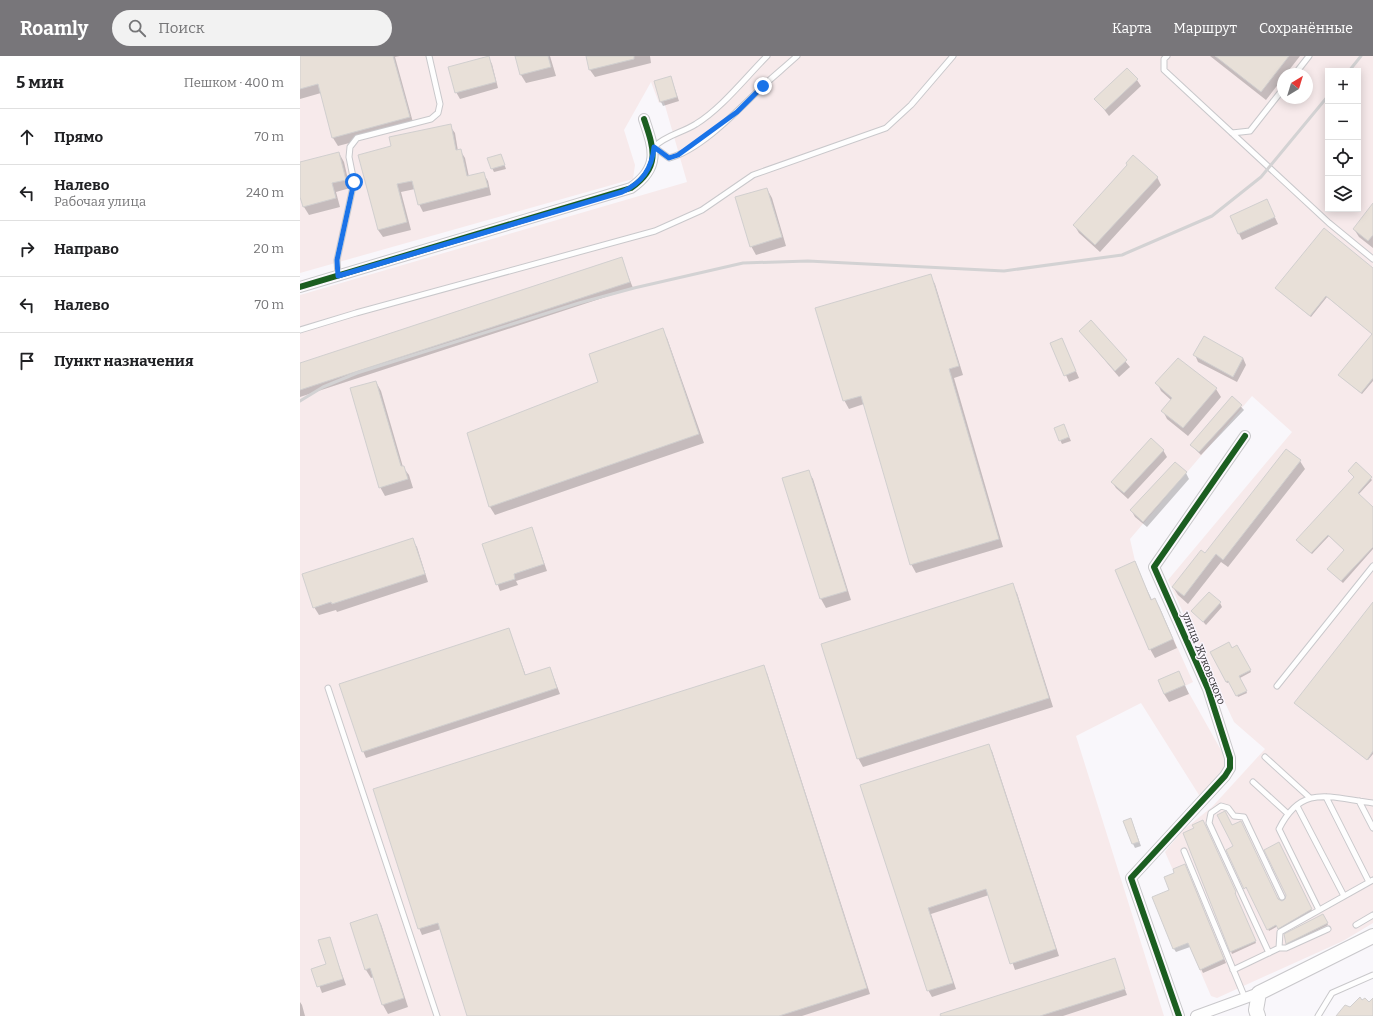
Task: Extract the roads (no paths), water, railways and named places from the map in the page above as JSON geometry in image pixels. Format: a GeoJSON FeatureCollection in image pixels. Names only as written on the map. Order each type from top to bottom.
{"type":"FeatureCollection","features":[{"type":"Feature","properties":{"kind":"street"},"geometry":{"type":"LineString","coordinates":[[300,287],[622,192],[639,182],[645,176],[653,159],[654,147],[644,119]]}},
{"type":"Feature","properties":{"kind":"street","name":"улица Жуковского"},"geometry":{"type":"LineString","coordinates":[[1179,1016],[1131,878],[1225,776],[1230,768],[1230,758],[1208,689],[1154,567],[1245,436]]}},
{"type":"Feature","properties":{"kind":"street"},"geometry":{"type":"LineString","coordinates":[[1196,1016],[1259,993],[1373,936]]}},
{"type":"Feature","properties":{"kind":"street"},"geometry":{"type":"LineString","coordinates":[[1258,1016],[1256,1010],[1259,993]]}},
{"type":"Feature","properties":{"kind":"lane"},"geometry":{"type":"LineString","coordinates":[[338,276],[337,260],[354,182],[349,157],[350,147],[357,138],[431,119],[438,113],[440,104],[428,56]]}},
{"type":"Feature","properties":{"kind":"lane"},"geometry":{"type":"LineString","coordinates":[[767,56],[713,111],[696,124],[661,140],[654,147],[669,158],[678,155],[737,112],[797,56]]}},
{"type":"Feature","properties":{"kind":"lane"},"geometry":{"type":"LineString","coordinates":[[300,330],[662,228],[702,210],[753,175],[886,128],[911,105],[953,56]]}},
{"type":"Feature","properties":{"kind":"lane"},"geometry":{"type":"LineString","coordinates":[[1167,56],[1164,59],[1164,70],[1329,223],[1373,259]]}},
{"type":"Feature","properties":{"kind":"lane"},"geometry":{"type":"LineString","coordinates":[[1300,68],[1309,56]]}},
{"type":"Feature","properties":{"kind":"lane"},"geometry":{"type":"LineString","coordinates":[[1232,133],[1250,131],[1277,97]]}},
{"type":"Feature","properties":{"kind":"lane"},"geometry":{"type":"LineString","coordinates":[[1277,686],[1373,566]]}},
{"type":"Feature","properties":{"kind":"lane"},"geometry":{"type":"LineString","coordinates":[[328,688],[437,1016]]}},
{"type":"Feature","properties":{"kind":"lane"},"geometry":{"type":"LineString","coordinates":[[1265,757],[1309,797]]}},
{"type":"Feature","properties":{"kind":"lane"},"geometry":{"type":"LineString","coordinates":[[1253,782],[1287,813]]}},
{"type":"Feature","properties":{"kind":"lane"},"geometry":{"type":"LineString","coordinates":[[1319,910],[1279,829],[1287,813],[1309,797],[1326,797],[1373,803]]}},
{"type":"Feature","properties":{"kind":"lane"},"geometry":{"type":"LineString","coordinates":[[1279,948],[1280,932],[1371,881],[1326,797]]}},
{"type":"Feature","properties":{"kind":"lane"},"geometry":{"type":"LineString","coordinates":[[1359,802],[1373,828]]}},
{"type":"Feature","properties":{"kind":"lane"},"geometry":{"type":"LineString","coordinates":[[1269,953],[1209,823],[1211,813],[1221,806],[1228,808],[1234,816],[1244,817],[1282,897]]}},
{"type":"Feature","properties":{"kind":"lane"},"geometry":{"type":"LineString","coordinates":[[1297,806],[1344,896]]}},
{"type":"Feature","properties":{"kind":"lane"},"geometry":{"type":"LineString","coordinates":[[1184,851],[1245,998]]}},
{"type":"Feature","properties":{"kind":"lane"},"geometry":{"type":"LineString","coordinates":[[1356,925],[1373,915]]}},
{"type":"Feature","properties":{"kind":"lane"},"geometry":{"type":"LineString","coordinates":[[1233,970],[1279,948],[1286,948],[1328,929]]}},
{"type":"Feature","properties":{"kind":"lane"},"geometry":{"type":"LineString","coordinates":[[1318,1016],[1332,993],[1373,975]]}},
{"type":"Feature","properties":{"kind":"railway"},"geometry":{"type":"LineString","coordinates":[[1351,68],[1361,56]]}},
{"type":"Feature","properties":{"kind":"railway"},"geometry":{"type":"LineString","coordinates":[[300,401],[323,387],[357,373],[579,303],[634,288],[743,263],[808,261],[1004,271],[1122,255],[1212,216],[1261,177],[1325,100]]}}]}
